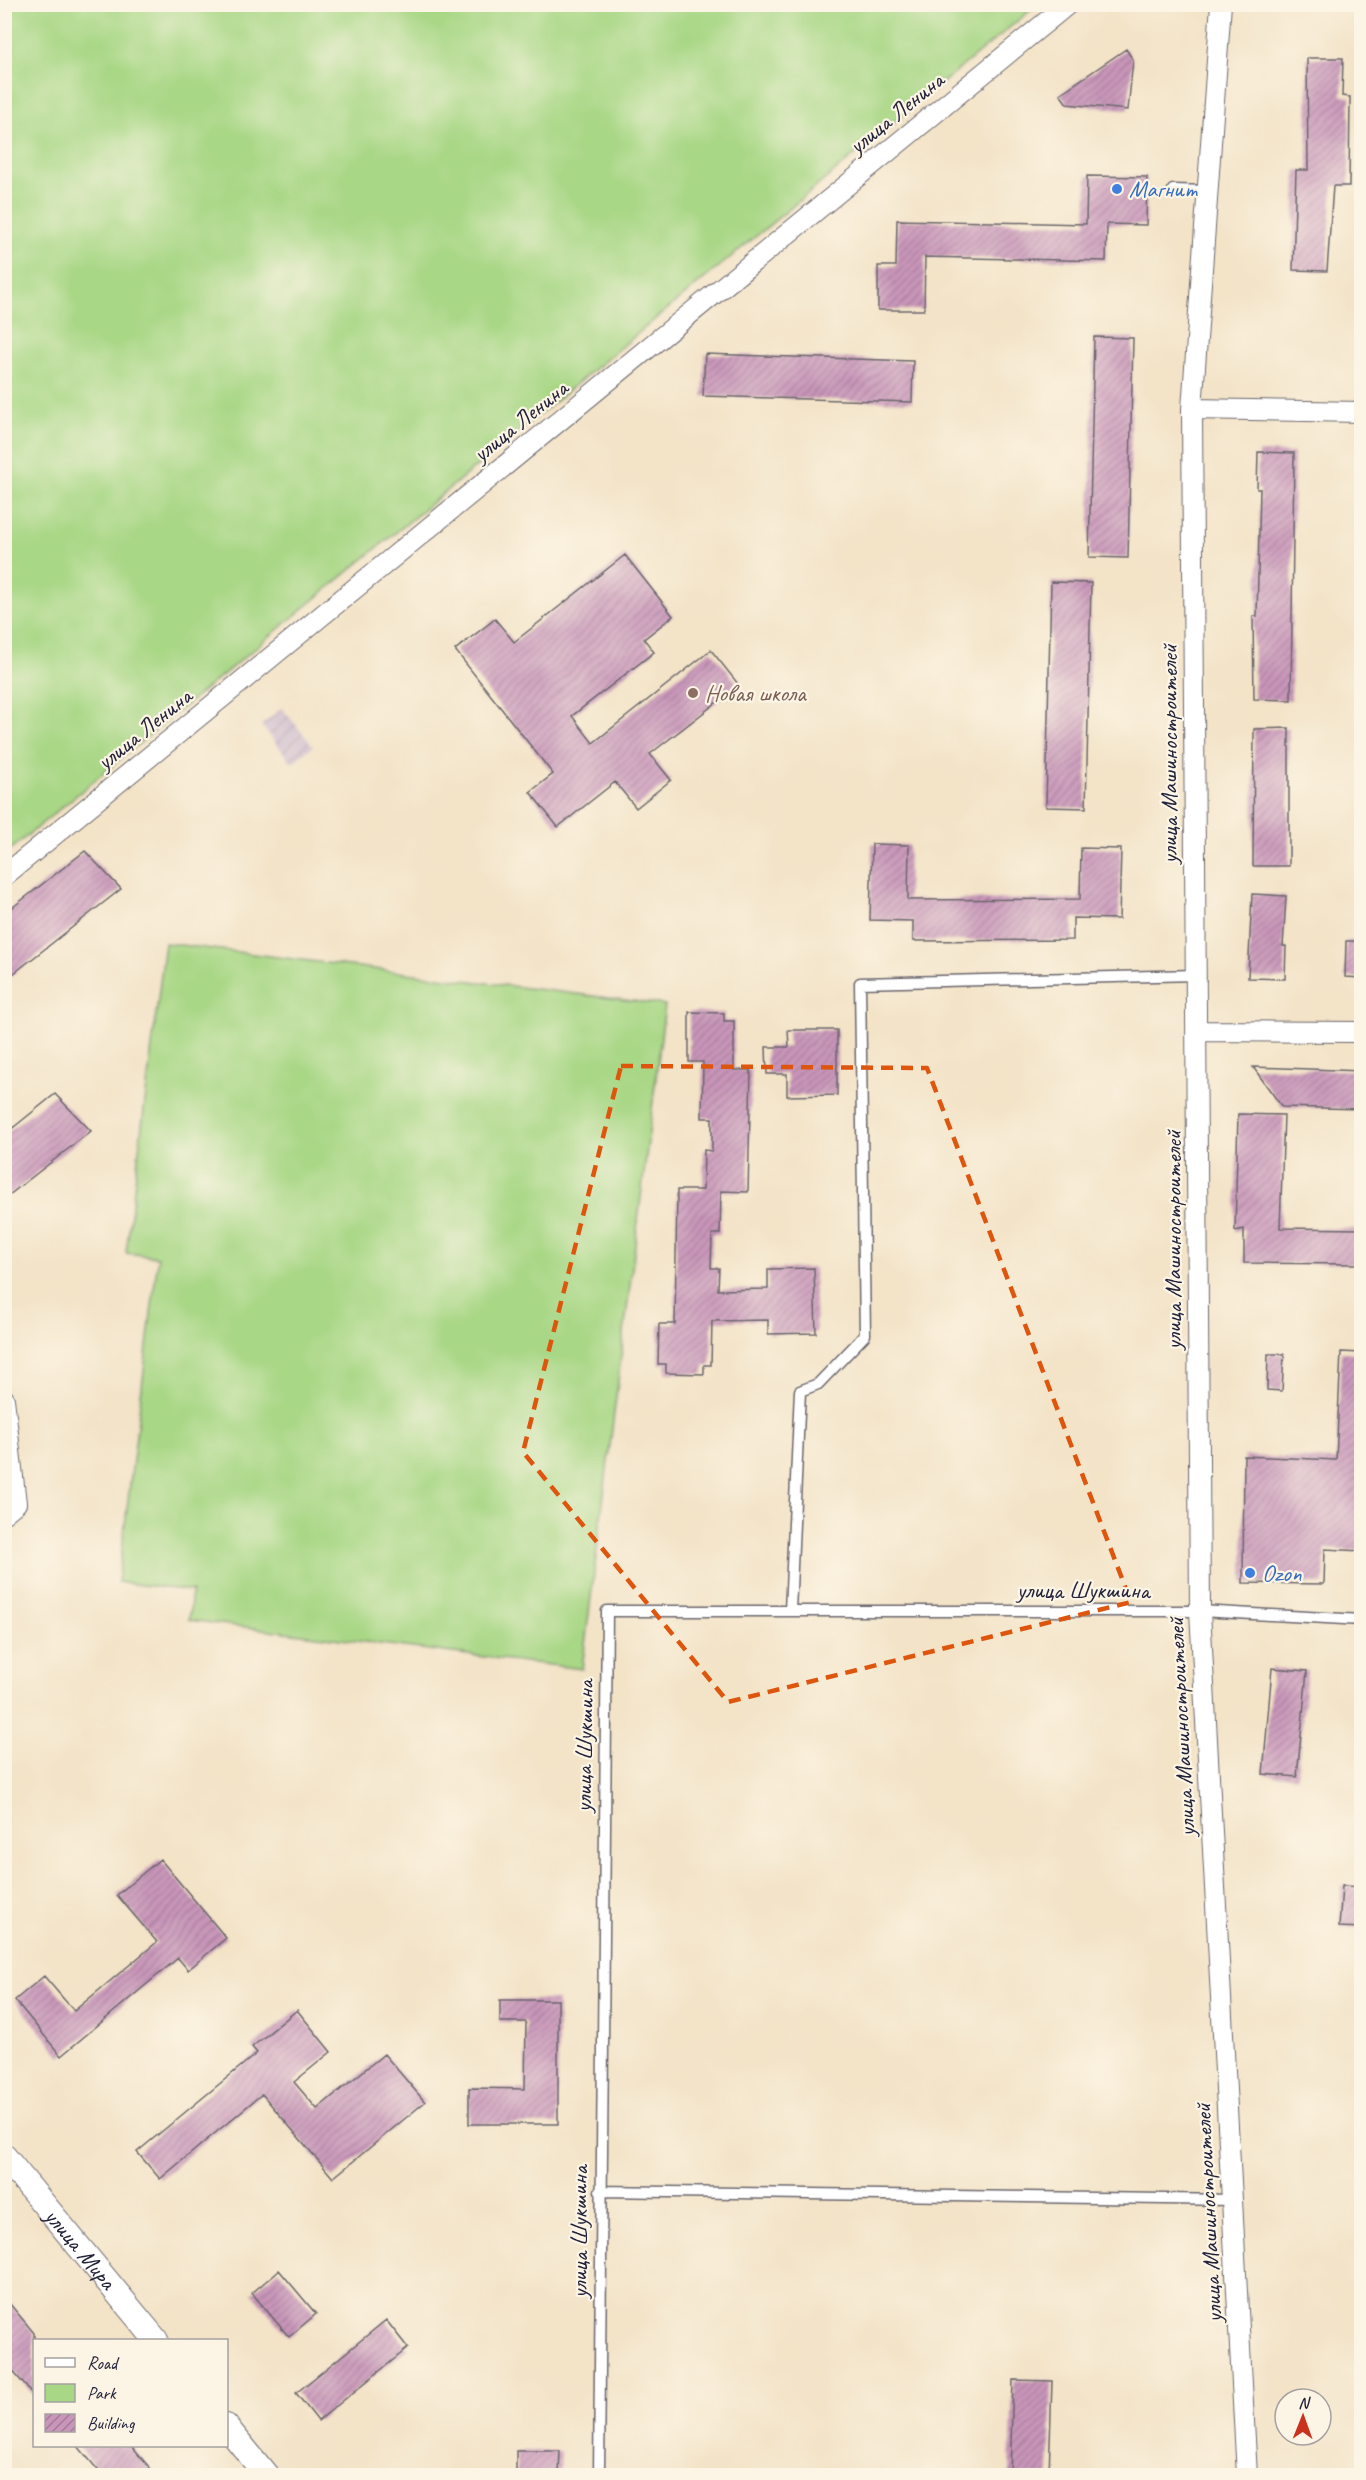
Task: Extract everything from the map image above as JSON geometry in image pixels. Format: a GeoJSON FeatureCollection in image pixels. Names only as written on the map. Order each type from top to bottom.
{"type":"FeatureCollection","features":[{"type":"Feature","properties":{"kind":"street","name":"улица Ленина"},"geometry":{"type":"LineString","coordinates":[[4,876],[1068,4]]}},
{"type":"Feature","properties":{"kind":"street","name":"улица Машиностроителей"},"geometry":{"type":"LineString","coordinates":[[1221,4],[1192,409],[1200,1611],[1247,2475]]}},
{"type":"Feature","properties":{"kind":"street"},"geometry":{"type":"LineString","coordinates":[[1192,409],[1362,411]]}},
{"type":"Feature","properties":{"kind":"street"},"geometry":{"type":"LineString","coordinates":[[1197,1031],[1362,1032]]}},
{"type":"Feature","properties":{"kind":"street"},"geometry":{"type":"LineString","coordinates":[[4,1399],[16,1503],[4,1513]]}},
{"type":"Feature","properties":{"kind":"street","name":"улица Мира"},"geometry":{"type":"LineString","coordinates":[[4,2156],[155,2339]]}},
{"type":"Feature","properties":{"kind":"street"},"geometry":{"type":"LineString","coordinates":[[228,2428],[267,2475]]}},
{"type":"Feature","properties":{"kind":"lane"},"geometry":{"type":"LineString","coordinates":[[1173,190],[1207,191]]}},
{"type":"Feature","properties":{"kind":"lane"},"geometry":{"type":"LineString","coordinates":[[790,1611],[800,1391],[818,1384],[865,1335],[860,983],[1197,975]]}},
{"type":"Feature","properties":{"kind":"lane","name":"улица Шукшина"},"geometry":{"type":"LineString","coordinates":[[599,2475],[607,1611],[1200,1611],[1362,1620]]}},
{"type":"Feature","properties":{"kind":"lane"},"geometry":{"type":"LineString","coordinates":[[600,2191],[1233,2200]]}},
{"type":"Feature","properties":{"kind":"highlighted area"},"geometry":{"type":"Polygon","coordinates":[[[621,1066],[927,1068],[1131,1602],[728,1702],[523,1452],[621,1066]]]}},
{"type":"Feature","properties":{"kind":"shaded area"},"geometry":{"type":"Polygon","coordinates":[[[282,708],[313,746],[292,763],[261,725],[282,708]]]}},
{"type":"Feature","properties":{"kind":"green space"},"geometry":{"type":"Polygon","coordinates":[[[5,4],[1037,4],[1037,5],[5,854],[5,4]]]}},
{"type":"Feature","properties":{"kind":"green space"},"geometry":{"type":"Polygon","coordinates":[[[165,943],[665,1005],[582,1669],[189,1620],[192,1591],[118,1582],[158,1257],[126,1253],[165,943]]]}},
{"type":"Feature","properties":{"kind":"building"},"geometry":{"type":"Polygon","coordinates":[[[1126,49],[1133,60],[1128,110],[1067,104],[1060,94],[1126,49]]]}},
{"type":"Feature","properties":{"kind":"building"},"geometry":{"type":"Polygon","coordinates":[[[1307,58],[1343,58],[1342,96],[1350,97],[1349,186],[1333,186],[1327,271],[1293,270],[1296,170],[1308,170],[1307,58]]]}},
{"type":"Feature","properties":{"kind":"building"},"geometry":{"type":"Polygon","coordinates":[[[1087,176],[1147,177],[1146,225],[1107,224],[1106,261],[925,257],[924,310],[878,310],[878,266],[896,266],[897,220],[1086,224],[1087,176]]]}},
{"type":"Feature","properties":{"kind":"building"},"geometry":{"type":"Polygon","coordinates":[[[1094,337],[1133,338],[1128,558],[1089,557],[1094,337]]]}},
{"type":"Feature","properties":{"kind":"building"},"geometry":{"type":"Polygon","coordinates":[[[705,354],[913,361],[912,402],[703,396],[705,354]]]}},
{"type":"Feature","properties":{"kind":"building"},"geometry":{"type":"Polygon","coordinates":[[[1258,452],[1294,453],[1291,700],[1254,699],[1253,616],[1257,616],[1260,489],[1257,489],[1258,452]]]}},
{"type":"Feature","properties":{"kind":"building","name":"Новая школа"},"geometry":{"type":"Polygon","coordinates":[[[625,555],[673,616],[644,639],[654,652],[572,716],[593,743],[711,650],[739,685],[650,754],[671,780],[636,808],[615,782],[558,827],[530,792],[553,774],[455,650],[495,619],[514,642],[625,555]]]}},
{"type":"Feature","properties":{"kind":"building"},"geometry":{"type":"Polygon","coordinates":[[[1051,582],[1091,583],[1086,808],[1046,807],[1051,582]]]}},
{"type":"Feature","properties":{"kind":"building"},"geometry":{"type":"Polygon","coordinates":[[[1289,728],[1289,866],[1253,866],[1254,729],[1289,728]]]}},
{"type":"Feature","properties":{"kind":"building"},"geometry":{"type":"Polygon","coordinates":[[[872,844],[909,845],[908,900],[1080,899],[1081,848],[1121,849],[1119,919],[1073,918],[1073,940],[913,941],[913,921],[870,920],[872,844]]]}},
{"type":"Feature","properties":{"kind":"building"},"geometry":{"type":"Polygon","coordinates":[[[85,851],[121,889],[4,981],[4,914],[85,851]]]}},
{"type":"Feature","properties":{"kind":"building"},"geometry":{"type":"Polygon","coordinates":[[[1252,894],[1286,896],[1283,946],[1286,946],[1285,979],[1248,978],[1252,894]]]}},
{"type":"Feature","properties":{"kind":"building"},"geometry":{"type":"Polygon","coordinates":[[[1346,941],[1362,941],[1362,978],[1345,977],[1346,941]]]}},
{"type":"Feature","properties":{"kind":"building"},"geometry":{"type":"Polygon","coordinates":[[[689,1012],[724,1013],[724,1021],[734,1021],[734,1070],[751,1070],[748,1192],[721,1191],[720,1234],[712,1234],[711,1268],[719,1268],[718,1290],[768,1289],[768,1269],[814,1268],[816,1333],[768,1334],[768,1320],[712,1321],[711,1365],[704,1365],[704,1374],[666,1373],[666,1364],[658,1364],[659,1324],[675,1324],[677,1190],[703,1190],[704,1150],[712,1151],[712,1118],[702,1118],[703,1062],[689,1062],[689,1012]]]}},
{"type":"Feature","properties":{"kind":"building"},"geometry":{"type":"Polygon","coordinates":[[[788,1030],[837,1030],[837,1095],[787,1096],[787,1074],[767,1074],[766,1047],[789,1047],[788,1030]]]}},
{"type":"Feature","properties":{"kind":"building"},"geometry":{"type":"Polygon","coordinates":[[[1253,1067],[1362,1071],[1362,1109],[1282,1107],[1253,1067]]]}},
{"type":"Feature","properties":{"kind":"building"},"geometry":{"type":"Polygon","coordinates":[[[55,1094],[91,1131],[4,1199],[4,1135],[55,1094]]]}},
{"type":"Feature","properties":{"kind":"building"},"geometry":{"type":"Polygon","coordinates":[[[1238,1114],[1284,1115],[1280,1228],[1362,1229],[1362,1264],[1244,1263],[1244,1229],[1235,1231],[1238,1114]]]}},
{"type":"Feature","properties":{"kind":"building"},"geometry":{"type":"Polygon","coordinates":[[[1341,1352],[1362,1353],[1362,1551],[1325,1549],[1324,1584],[1243,1583],[1244,1456],[1336,1460],[1341,1352]]]}},
{"type":"Feature","properties":{"kind":"building"},"geometry":{"type":"Polygon","coordinates":[[[1268,1354],[1284,1354],[1282,1391],[1267,1390],[1268,1354]]]}},
{"type":"Feature","properties":{"kind":"building"},"geometry":{"type":"Polygon","coordinates":[[[1272,1668],[1307,1671],[1297,1777],[1263,1774],[1272,1668]]]}},
{"type":"Feature","properties":{"kind":"building"},"geometry":{"type":"Polygon","coordinates":[[[160,1859],[226,1938],[188,1970],[178,1958],[61,2056],[15,2000],[44,1976],[74,2011],[157,1942],[117,1895],[160,1859]]]}},
{"type":"Feature","properties":{"kind":"building"},"geometry":{"type":"Polygon","coordinates":[[[1342,1886],[1362,1887],[1362,1928],[1339,1927],[1342,1886]]]}},
{"type":"Feature","properties":{"kind":"building"},"geometry":{"type":"Polygon","coordinates":[[[500,2000],[558,2000],[558,2124],[469,2124],[469,2088],[525,2089],[526,2022],[500,2022],[500,2000]]]}},
{"type":"Feature","properties":{"kind":"building"},"geometry":{"type":"Polygon","coordinates":[[[297,2010],[331,2052],[294,2082],[317,2109],[384,2054],[425,2102],[333,2178],[262,2094],[160,2179],[137,2152],[257,2053],[252,2047],[297,2010]]]}},
{"type":"Feature","properties":{"kind":"building"},"geometry":{"type":"Polygon","coordinates":[[[279,2270],[316,2314],[289,2337],[252,2293],[279,2270]]]}},
{"type":"Feature","properties":{"kind":"building"},"geometry":{"type":"Polygon","coordinates":[[[4,2297],[34,2333],[33,2395],[4,2361],[4,2297]]]}},
{"type":"Feature","properties":{"kind":"building"},"geometry":{"type":"Polygon","coordinates":[[[386,2320],[408,2348],[318,2421],[296,2393],[386,2320]]]}},
{"type":"Feature","properties":{"kind":"building"},"geometry":{"type":"Polygon","coordinates":[[[1013,2380],[1052,2381],[1049,2475],[1010,2475],[1013,2380]]]}},
{"type":"Feature","properties":{"kind":"building"},"geometry":{"type":"Polygon","coordinates":[[[79,2447],[132,2447],[156,2475],[102,2475],[79,2447]]]}},
{"type":"Feature","properties":{"kind":"building"},"geometry":{"type":"Polygon","coordinates":[[[516,2451],[560,2451],[559,2475],[516,2475],[516,2451]]]}},
{"type":"Feature","properties":{"kind":"place","name":"Магнит"},"geometry":{"type":"Point","coordinates":[1117,189]}},
{"type":"Feature","properties":{"kind":"place","name":"Новая школа"},"geometry":{"type":"Point","coordinates":[693,693]}},
{"type":"Feature","properties":{"kind":"place","name":"Ozon"},"geometry":{"type":"Point","coordinates":[1250,1573]}}]}
